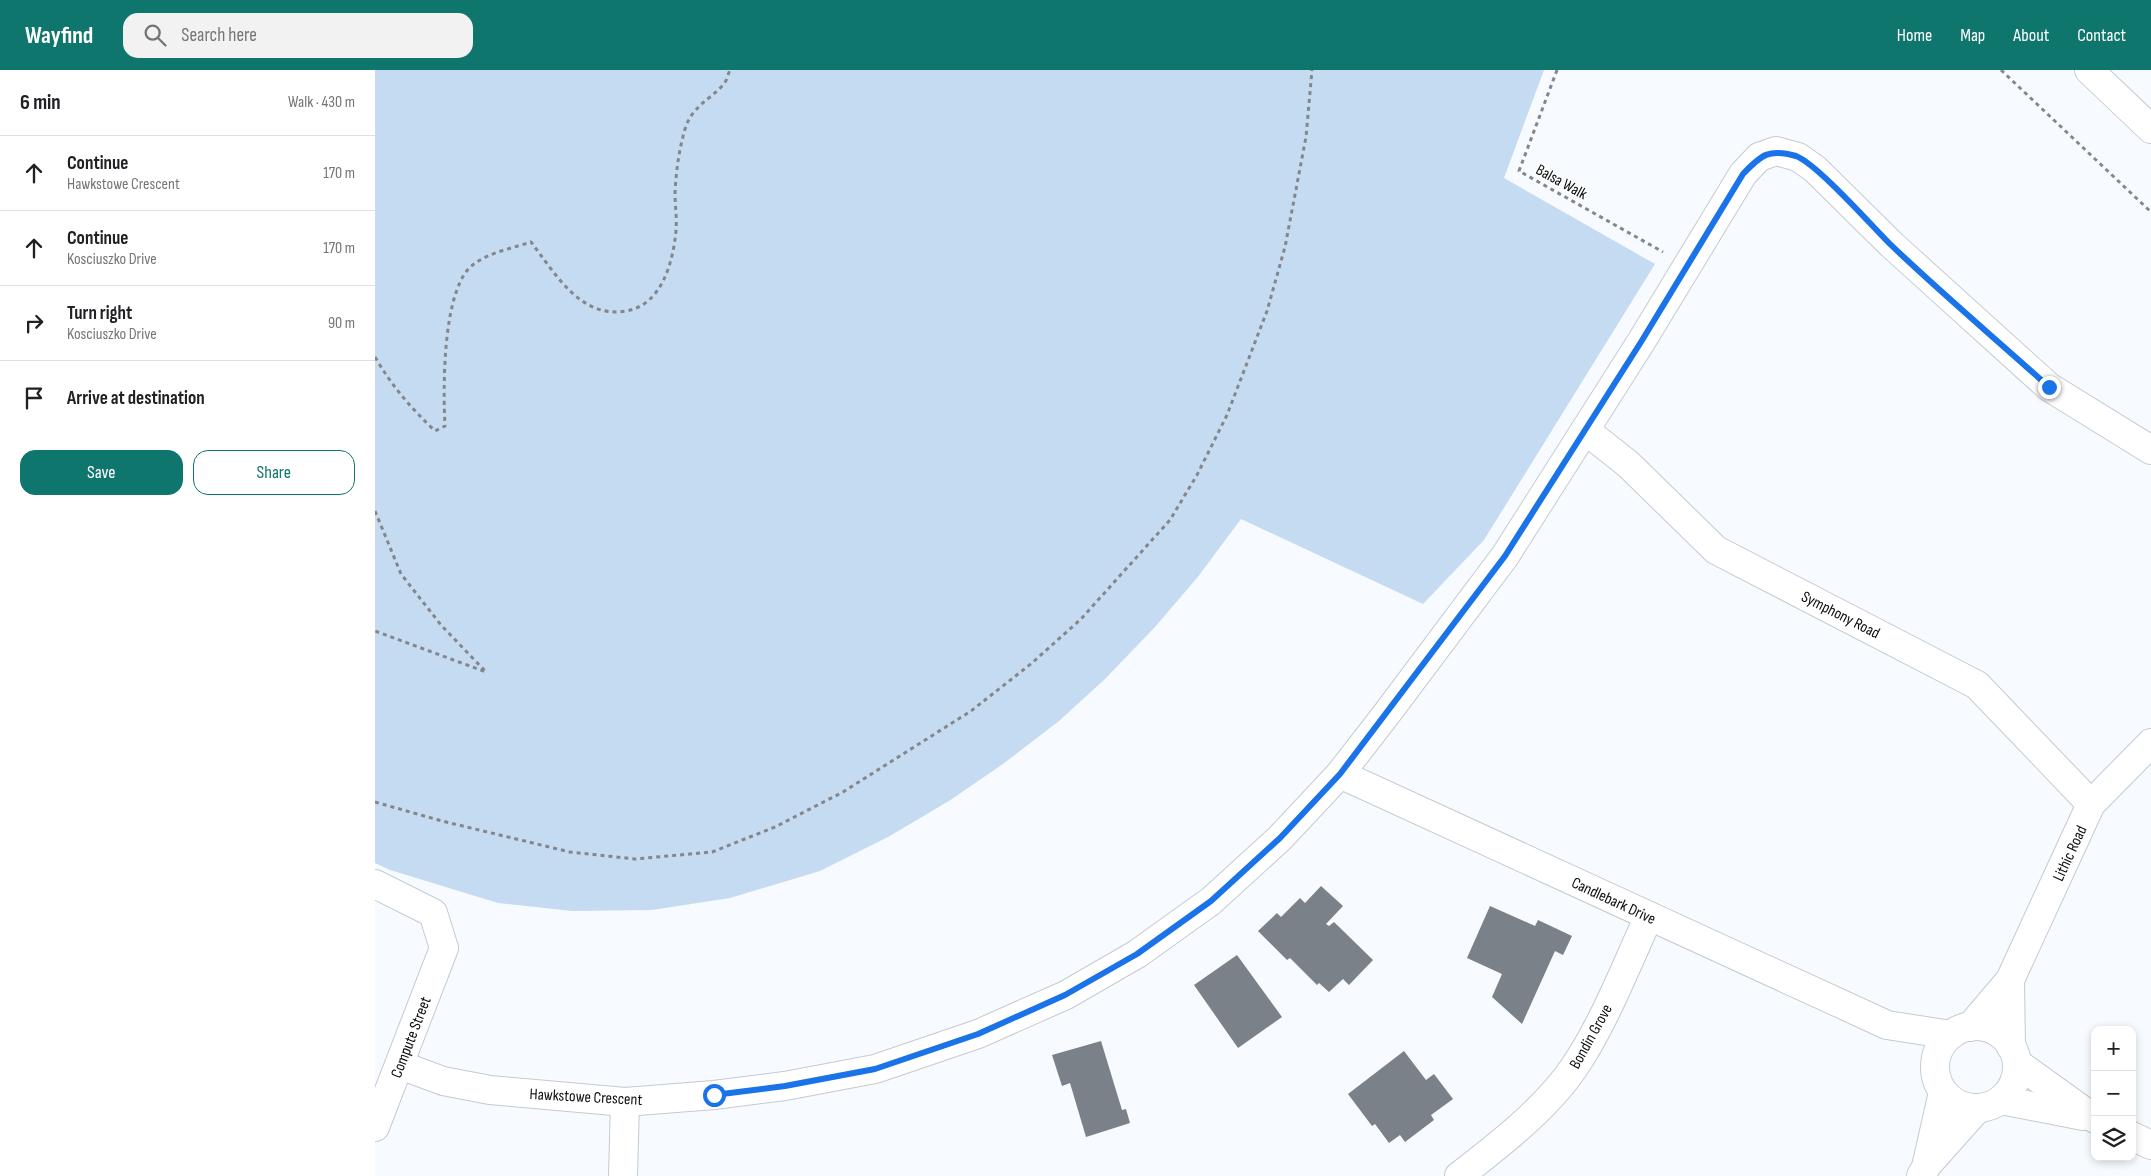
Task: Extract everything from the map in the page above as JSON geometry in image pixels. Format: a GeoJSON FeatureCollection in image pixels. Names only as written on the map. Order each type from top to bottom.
{"type":"FeatureCollection","features":[{"type":"Feature","properties":{"kind":"street"},"geometry":{"type":"LineString","coordinates":[[2089,70],[2151,129]]}},
{"type":"Feature","properties":{"kind":"street","name":"Hawkstowe Crescent"},"geometry":{"type":"LineString","coordinates":[[400,1065],[443,1081],[490,1090],[625,1102],[714,1095],[785,1086],[875,1069],[978,1034],[1065,995],[1137,954],[1211,901],[1280,838],[1340,774],[1505,556],[1743,174],[1759,157],[1776,151],[1798,157],[1815,169],[1892,245],[2049,387],[2151,450]]}},
{"type":"Feature","properties":{"kind":"street","name":"Symphony Road"},"geometry":{"type":"LineString","coordinates":[[1585,430],[1628,464],[1716,550],[1977,685],[2091,804]]}},
{"type":"Feature","properties":{"kind":"street","name":"Lithic Road"},"geometry":{"type":"LineString","coordinates":[[1960,1031],[2010,980],[2091,804],[2151,742]]}},
{"type":"Feature","properties":{"kind":"street","name":"Candlebark Drive"},"geometry":{"type":"LineString","coordinates":[[1340,774],[1887,1025],[1960,1031]]}},
{"type":"Feature","properties":{"kind":"street","name":"Compute Street"},"geometry":{"type":"LineString","coordinates":[[375,884],[433,913],[445,948],[375,1127]]}},
{"type":"Feature","properties":{"kind":"street","name":"Bondin Grove"},"geometry":{"type":"LineString","coordinates":[[1459,1176],[1527,1119],[1575,1068],[1596,1030],[1649,916]]}},
{"type":"Feature","properties":{"kind":"street","name":"Lithic Road"},"geometry":{"type":"LineString","coordinates":[[2010,980],[2014,1054]]}},
{"type":"Feature","properties":{"kind":"street","name":"Candlebark Drive"},"geometry":{"type":"LineString","coordinates":[[1887,1025],[1939,1080]]}},
{"type":"Feature","properties":{"kind":"street"},"geometry":{"type":"LineString","coordinates":[[1924,1171],[1939,1080],[1937,1055],[1943,1044],[1960,1031],[1982,1027],[2004,1037],[2014,1054],[2091,1116]]}},
{"type":"Feature","properties":{"kind":"street"},"geometry":{"type":"LineString","coordinates":[[1924,1171],[1989,1104],[2014,1084],[2014,1054]]}},
{"type":"Feature","properties":{"kind":"street"},"geometry":{"type":"LineString","coordinates":[[1939,1080],[1959,1104],[1989,1104],[2091,1118]]}},
{"type":"Feature","properties":{"kind":"street"},"geometry":{"type":"LineString","coordinates":[[623,1176],[625,1102]]}},
{"type":"Feature","properties":{"kind":"street"},"geometry":{"type":"LineString","coordinates":[[2136,1138],[2151,1145]]}},
{"type":"Feature","properties":{"kind":"path"},"geometry":{"type":"LineString","coordinates":[[375,356],[388,379],[409,406],[435,431],[445,426],[443,368],[448,330],[461,276],[474,264],[492,255],[531,242],[569,292],[590,307],[615,313],[633,310],[649,301],[663,283],[671,261],[676,230],[675,195],[678,164],[685,127],[697,106],[724,83],[730,70]]}},
{"type":"Feature","properties":{"kind":"path"},"geometry":{"type":"LineString","coordinates":[[375,802],[442,822],[570,852],[635,859],[712,852],[775,827],[843,792],[971,711],[1025,669],[1081,619],[1170,520],[1197,475],[1227,414],[1267,311],[1285,247],[1306,137],[1312,70]]}},
{"type":"Feature","properties":{"kind":"path","name":"Balsa Walk"},"geometry":{"type":"LineString","coordinates":[[1557,70],[1519,171],[1687,266]]}},
{"type":"Feature","properties":{"kind":"path"},"geometry":{"type":"LineString","coordinates":[[2001,70],[2151,212]]}},
{"type":"Feature","properties":{"kind":"path"},"geometry":{"type":"LineString","coordinates":[[375,510],[401,574],[441,625],[486,672],[375,630]]}},
{"type":"Feature","properties":{"kind":"shaded area"},"geometry":{"type":"Polygon","coordinates":[[[375,70],[1544,70],[1504,178],[1655,264],[1484,540],[1423,604],[1241,519],[1197,578],[1155,627],[1105,679],[1059,721],[1003,764],[949,801],[888,837],[820,871],[730,898],[652,910],[572,911],[498,903],[390,870],[375,863],[375,70]]]}},
{"type":"Feature","properties":{"kind":"building"},"geometry":{"type":"Polygon","coordinates":[[[1321,886],[1343,906],[1326,924],[1329,926],[1334,922],[1373,960],[1349,985],[1343,979],[1329,992],[1319,983],[1317,985],[1290,958],[1287,960],[1258,931],[1277,913],[1281,917],[1300,898],[1305,903],[1321,886]]]}},
{"type":"Feature","properties":{"kind":"building"},"geometry":{"type":"Polygon","coordinates":[[[1490,906],[1535,926],[1538,920],[1572,936],[1563,955],[1555,951],[1522,1024],[1492,997],[1502,974],[1467,958],[1490,906]]]}},
{"type":"Feature","properties":{"kind":"building"},"geometry":{"type":"Polygon","coordinates":[[[1237,955],[1282,1017],[1238,1048],[1194,985],[1237,955]]]}},
{"type":"Feature","properties":{"kind":"building"},"geometry":{"type":"Polygon","coordinates":[[[1101,1041],[1122,1110],[1126,1109],[1130,1123],[1086,1137],[1070,1083],[1062,1086],[1052,1055],[1101,1041]]]}},
{"type":"Feature","properties":{"kind":"building"},"geometry":{"type":"Polygon","coordinates":[[[1404,1051],[1426,1080],[1434,1074],[1453,1099],[1431,1115],[1434,1120],[1405,1142],[1400,1135],[1389,1143],[1375,1124],[1372,1126],[1348,1094],[1404,1051]]]}},
{"type":"Feature","properties":{"kind":"route"},"geometry":{"type":"LineString","coordinates":[[714,1095],[785,1086],[875,1069],[978,1034],[1065,995],[1137,954],[1211,901],[1280,838],[1340,774],[1505,556],[1641,342],[1743,174],[1759,157],[1776,151],[1798,157],[1815,169],[1892,245],[2049,387]]}}]}
